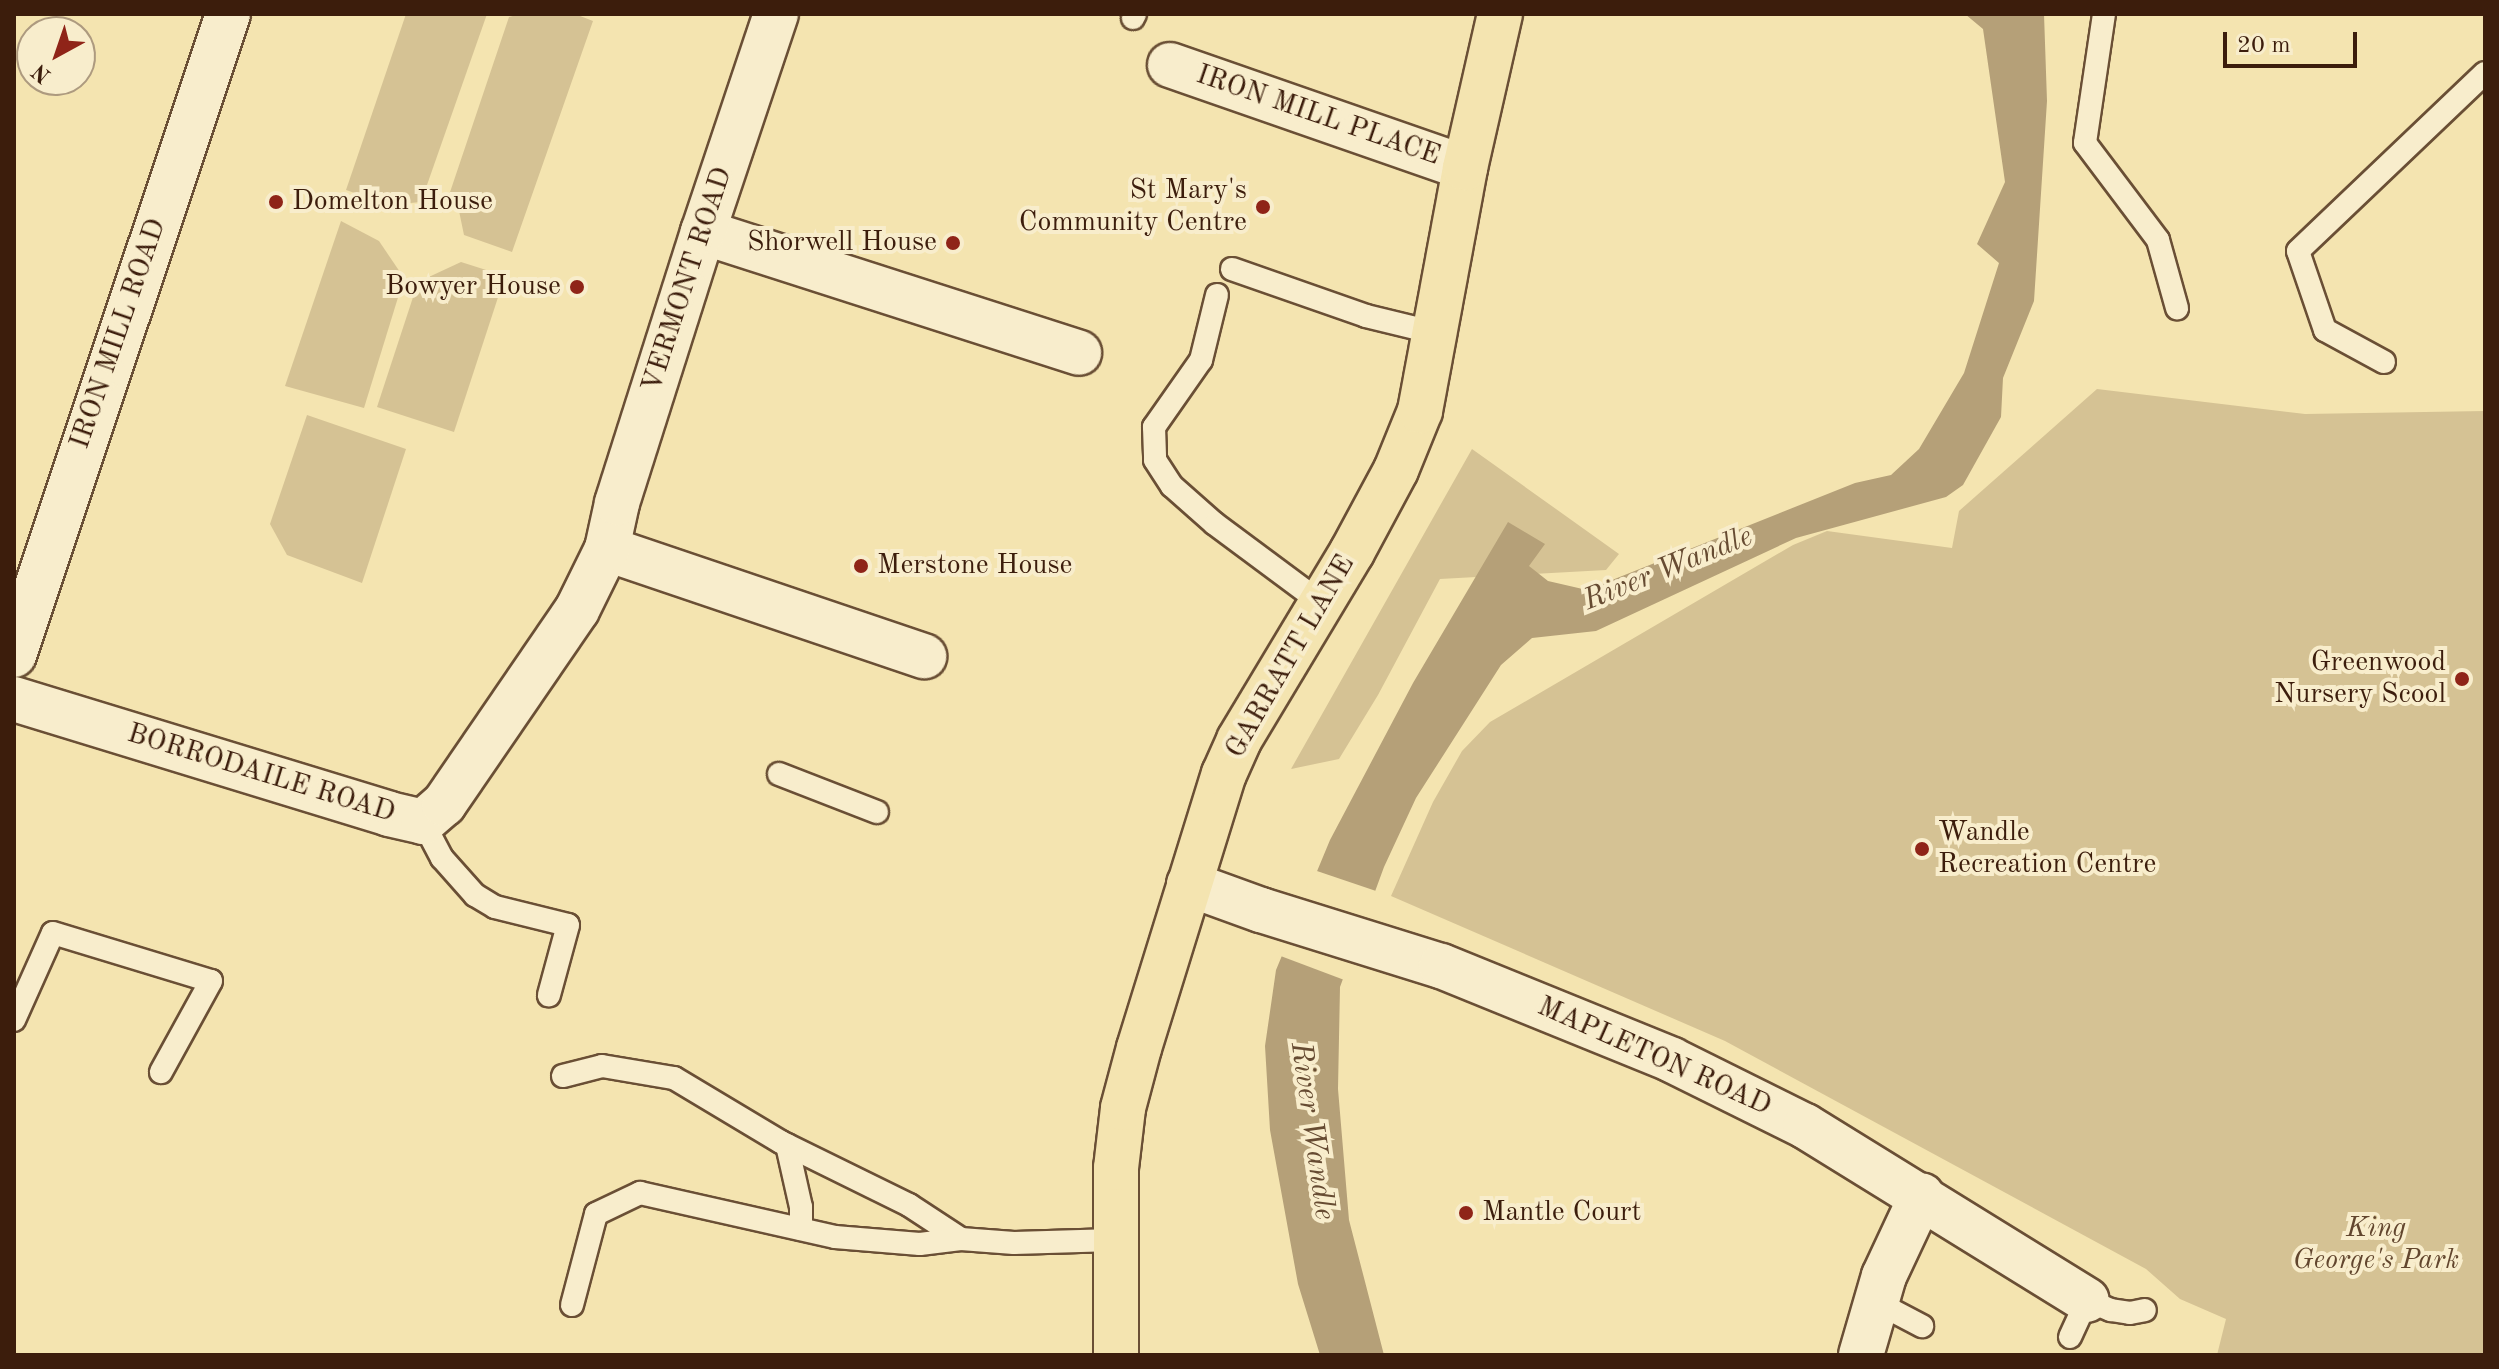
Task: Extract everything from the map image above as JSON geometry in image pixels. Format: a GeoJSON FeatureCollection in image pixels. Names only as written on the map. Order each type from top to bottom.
{"type":"FeatureCollection","features":[{"type":"Feature","properties":{"kind":"main road","name":"GARRATT LANE"},"geometry":{"type":"LineString","coordinates":[[1116,1355],[1114,1240],[1123,1108],[1189,884],[1239,740],[1396,470],[1420,411],[1465,168],[1500,14]]}},
{"type":"Feature","properties":{"kind":"street","name":"IRON MILL ROAD"},"geometry":{"type":"LineString","coordinates":[[14,655],[228,14]]}},
{"type":"Feature","properties":{"kind":"street","name":"VERMONT ROAD"},"geometry":{"type":"LineString","coordinates":[[607,549],[617,503],[776,14]]}},
{"type":"Feature","properties":{"kind":"street","name":"IRON MILL PLACE"},"geometry":{"type":"LineString","coordinates":[[1170,65],[1465,168]]}},
{"type":"Feature","properties":{"kind":"street"},"geometry":{"type":"LineString","coordinates":[[703,232],[1079,353]]}},
{"type":"Feature","properties":{"kind":"street"},"geometry":{"type":"LineString","coordinates":[[607,549],[924,656]]}},
{"type":"Feature","properties":{"kind":"street","name":"BORRODAILE ROAD"},"geometry":{"type":"LineString","coordinates":[[14,699],[423,822],[444,804],[577,610],[607,549]]}},
{"type":"Feature","properties":{"kind":"street","name":"MAPLETON ROAD"},"geometry":{"type":"LineString","coordinates":[[1189,884],[1371,946],[1441,966],[1672,1060],[1805,1126],[1922,1195],[2078,1318]]}},
{"type":"Feature","properties":{"kind":"street"},"geometry":{"type":"LineString","coordinates":[[1861,1355],[1884,1276],[1922,1195]]}},
{"type":"Feature","properties":{"kind":"lane"},"geometry":{"type":"LineString","coordinates":[[2104,14],[2085,143],[2158,240],[2177,308]]}},
{"type":"Feature","properties":{"kind":"lane"},"geometry":{"type":"LineString","coordinates":[[2384,362],[2325,330],[2298,251],[2485,73]]}},
{"type":"Feature","properties":{"kind":"lane"},"geometry":{"type":"LineString","coordinates":[[1232,269],[1366,316],[1436,333]]}},
{"type":"Feature","properties":{"kind":"lane"},"geometry":{"type":"LineString","coordinates":[[1217,295],[1201,360],[1154,427],[1155,460],[1172,486],[1215,524],[1320,602]]}},
{"type":"Feature","properties":{"kind":"lane"},"geometry":{"type":"LineString","coordinates":[[779,774],[877,812]]}},
{"type":"Feature","properties":{"kind":"lane"},"geometry":{"type":"LineString","coordinates":[[423,822],[442,858],[475,895],[495,907],[568,925],[549,995]]}},
{"type":"Feature","properties":{"kind":"lane"},"geometry":{"type":"LineString","coordinates":[[14,1020],[53,933],[211,981],[161,1072]]}},
{"type":"Feature","properties":{"kind":"lane"},"geometry":{"type":"LineString","coordinates":[[563,1076],[602,1066],[674,1078],[787,1145],[909,1205],[961,1239]]}},
{"type":"Feature","properties":{"kind":"lane"},"geometry":{"type":"LineString","coordinates":[[787,1145],[801,1207],[801,1229]]}},
{"type":"Feature","properties":{"kind":"lane"},"geometry":{"type":"LineString","coordinates":[[572,1305],[596,1214],[640,1193],[835,1237],[920,1244],[961,1239],[1014,1243],[1114,1240]]}},
{"type":"Feature","properties":{"kind":"lane"},"geometry":{"type":"LineString","coordinates":[[1878,1303],[1922,1326]]}},
{"type":"Feature","properties":{"kind":"lane"},"geometry":{"type":"LineString","coordinates":[[2078,1318],[2111,1310],[2145,1310]]}},
{"type":"Feature","properties":{"kind":"green space"},"geometry":{"type":"Polygon","coordinates":[[[406,14],[487,14],[421,202],[389,205],[346,190],[406,14]]]}},
{"type":"Feature","properties":{"kind":"green space"},"geometry":{"type":"Polygon","coordinates":[[[520,14],[575,14],[593,21],[512,252],[464,235],[459,211],[445,207],[509,17],[520,14]]]}},
{"type":"Feature","properties":{"kind":"green space"},"geometry":{"type":"Polygon","coordinates":[[[341,221],[379,241],[404,278],[364,408],[285,386],[341,221]]]}},
{"type":"Feature","properties":{"kind":"green space"},"geometry":{"type":"Polygon","coordinates":[[[461,262],[505,276],[454,432],[377,407],[418,282],[461,262]]]}},
{"type":"Feature","properties":{"kind":"green space","name":"Wandle Recreation Centre"},"geometry":{"type":"Polygon","coordinates":[[[2097,389],[2305,414],[2485,411],[2485,1355],[2217,1355],[2226,1319],[2180,1299],[2146,1269],[1725,1041],[1391,896],[1433,802],[1462,751],[1490,722],[1793,545],[1827,531],[1952,548],[1959,511],[2097,389]]]}},
{"type":"Feature","properties":{"kind":"green space"},"geometry":{"type":"Polygon","coordinates":[[[307,415],[406,449],[362,583],[287,555],[270,524],[307,415]]]}},
{"type":"Feature","properties":{"kind":"green space"},"geometry":{"type":"Polygon","coordinates":[[[1472,449],[1619,554],[1606,570],[1440,579],[1378,695],[1339,759],[1291,769],[1472,449]]]}},
{"type":"Feature","properties":{"kind":"water","name":"River Wandle"},"geometry":{"type":"Polygon","coordinates":[[[1965,14],[2044,14],[2047,101],[2034,301],[2003,378],[2001,417],[1963,485],[1946,497],[1796,538],[1596,631],[1532,638],[1501,665],[1416,798],[1384,867],[1340,987],[1338,1089],[1349,1220],[1384,1355],[1320,1355],[1298,1284],[1270,1130],[1265,1046],[1276,970],[1330,840],[1413,683],[1508,522],[1545,544],[1529,566],[1548,581],[1587,590],[1855,483],[1891,475],[1919,449],[1964,373],[1999,263],[1977,244],[2005,182],[1983,29],[1965,14]]]}},
{"type":"Feature","properties":{"kind":"pier"},"geometry":{"type":"Polygon","coordinates":[[[1314,870],[1379,892],[1347,981],[1278,955],[1314,870]]]}},
{"type":"Feature","properties":{"kind":"place","name":"Domelton House"},"geometry":{"type":"Point","coordinates":[276,202]}},
{"type":"Feature","properties":{"kind":"place","name":"St Mary's Community Centre"},"geometry":{"type":"Point","coordinates":[1263,207]}},
{"type":"Feature","properties":{"kind":"place","name":"Shorwell House"},"geometry":{"type":"Point","coordinates":[953,243]}},
{"type":"Feature","properties":{"kind":"place","name":"Bowyer House"},"geometry":{"type":"Point","coordinates":[577,287]}},
{"type":"Feature","properties":{"kind":"place","name":"Merstone House"},"geometry":{"type":"Point","coordinates":[861,566]}},
{"type":"Feature","properties":{"kind":"place","name":"Greenwood Nursery Scool"},"geometry":{"type":"Point","coordinates":[2462,679]}},
{"type":"Feature","properties":{"kind":"place","name":"Wandle Recreation Centre"},"geometry":{"type":"Point","coordinates":[1922,849]}},
{"type":"Feature","properties":{"kind":"place","name":"Mantle Court"},"geometry":{"type":"Point","coordinates":[1466,1213]}},
{"type":"Feature","properties":{"kind":"park label","name":"King George's Park"},"geometry":{"type":"Point","coordinates":[2376,1245]}}]}
